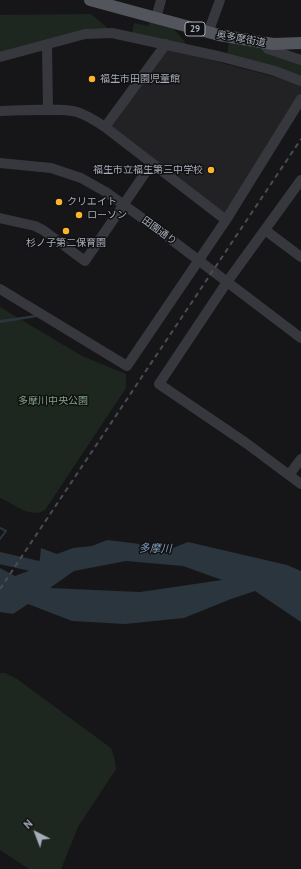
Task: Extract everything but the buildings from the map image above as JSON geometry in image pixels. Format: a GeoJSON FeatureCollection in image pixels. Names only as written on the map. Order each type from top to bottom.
{"type":"FeatureCollection","features":[{"type":"Feature","properties":{"kind":"main road","name":"奥多摩街道"},"geometry":{"type":"LineString","coordinates":[[90,0],[208,33],[273,44],[301,44]]}},
{"type":"Feature","properties":{"kind":"street"},"geometry":{"type":"LineString","coordinates":[[156,18],[161,0]]}},
{"type":"Feature","properties":{"kind":"street"},"geometry":{"type":"LineString","coordinates":[[208,33],[220,0]]}},
{"type":"Feature","properties":{"kind":"street"},"geometry":{"type":"LineString","coordinates":[[0,57],[85,34],[105,32],[166,44],[275,71],[301,81]]}},
{"type":"Feature","properties":{"kind":"street"},"geometry":{"type":"LineString","coordinates":[[262,42],[268,49],[298,60],[301,44]]}},
{"type":"Feature","properties":{"kind":"street"},"geometry":{"type":"LineString","coordinates":[[105,126],[166,44]]}},
{"type":"Feature","properties":{"kind":"street"},"geometry":{"type":"LineString","coordinates":[[47,45],[48,110]]}},
{"type":"Feature","properties":{"kind":"street"},"geometry":{"type":"LineString","coordinates":[[0,289],[127,366],[226,220],[301,99]]}},
{"type":"Feature","properties":{"kind":"street"},"geometry":{"type":"LineString","coordinates":[[0,111],[48,110],[77,112],[105,126],[226,220]]}},
{"type":"Feature","properties":{"kind":"street","name":"田園通り"},"geometry":{"type":"LineString","coordinates":[[0,163],[31,165],[68,172],[106,192],[301,338]]}},
{"type":"Feature","properties":{"kind":"street"},"geometry":{"type":"LineString","coordinates":[[0,218],[35,226],[43,230],[85,261],[152,163]]}},
{"type":"Feature","properties":{"kind":"street"},"geometry":{"type":"LineString","coordinates":[[300,184],[227,282],[159,384],[301,484]]}},
{"type":"Feature","properties":{"kind":"street"},"geometry":{"type":"LineString","coordinates":[[265,230],[301,256]]}},
{"type":"Feature","properties":{"kind":"street"},"geometry":{"type":"LineString","coordinates":[[289,475],[301,459]]}},
{"type":"Feature","properties":{"kind":"shaded area","name":"福生市立福生第三中学校"},"geometry":{"type":"Polygon","coordinates":[[[168,49],[276,77],[301,86],[301,94],[228,212],[225,213],[111,127],[165,51],[168,49]]]}},
{"type":"Feature","properties":{"kind":"green space"},"geometry":{"type":"Polygon","coordinates":[[[91,14],[111,31],[0,55],[0,15],[91,14]]]}},
{"type":"Feature","properties":{"kind":"green space"},"geometry":{"type":"Polygon","coordinates":[[[150,22],[174,29],[188,46],[132,33],[134,23],[148,26],[150,22]]]}},
{"type":"Feature","properties":{"kind":"green space"},"geometry":{"type":"Polygon","coordinates":[[[229,42],[253,45],[301,61],[301,76],[227,55],[229,42]]]}},
{"type":"Feature","properties":{"kind":"green space","name":"多摩川中央公園"},"geometry":{"type":"Polygon","coordinates":[[[0,307],[82,356],[126,374],[126,388],[45,510],[39,512],[33,513],[22,510],[0,498],[0,307]]]}},
{"type":"Feature","properties":{"kind":"green space"},"geometry":{"type":"Polygon","coordinates":[[[0,673],[5,673],[17,679],[111,748],[115,760],[116,769],[78,827],[61,869],[29,869],[0,850],[0,673]]]}},
{"type":"Feature","properties":{"kind":"water"},"geometry":{"type":"Polygon","coordinates":[[[107,540],[173,548],[188,542],[287,565],[301,571],[301,622],[255,591],[184,618],[125,624],[72,621],[28,604],[13,614],[0,612],[0,568],[15,576],[39,567],[41,548],[57,554],[73,548],[92,546],[107,540]],[[126,561],[74,571],[50,588],[140,592],[222,580],[183,566],[126,561]]]}},
{"type":"Feature","properties":{"kind":"waterway"},"geometry":{"type":"LineString","coordinates":[[0,321],[36,316]]}},
{"type":"Feature","properties":{"kind":"waterway"},"geometry":{"type":"LineString","coordinates":[[0,322],[37,316]]}},
{"type":"Feature","properties":{"kind":"waterway"},"geometry":{"type":"LineString","coordinates":[[0,528],[6,531],[0,539]]}},
{"type":"Feature","properties":{"kind":"waterway","name":"多摩川"},"geometry":{"type":"LineString","coordinates":[[0,558],[39,567],[54,563]]}},
{"type":"Feature","properties":{"kind":"railway"},"geometry":{"type":"LineString","coordinates":[[0,589],[301,139]]}},
{"type":"Feature","properties":{"kind":"place","name":"福生市田園児童館"},"geometry":{"type":"Point","coordinates":[92,79]}},
{"type":"Feature","properties":{"kind":"place","name":"福生市立福生第三中学校"},"geometry":{"type":"Point","coordinates":[211,170]}},
{"type":"Feature","properties":{"kind":"place","name":"クリエイト"},"geometry":{"type":"Point","coordinates":[59,202]}},
{"type":"Feature","properties":{"kind":"place","name":"ローソン"},"geometry":{"type":"Point","coordinates":[79,215]}},
{"type":"Feature","properties":{"kind":"place","name":"杉ノ子第二保育園"},"geometry":{"type":"Point","coordinates":[66,231]}}]}
